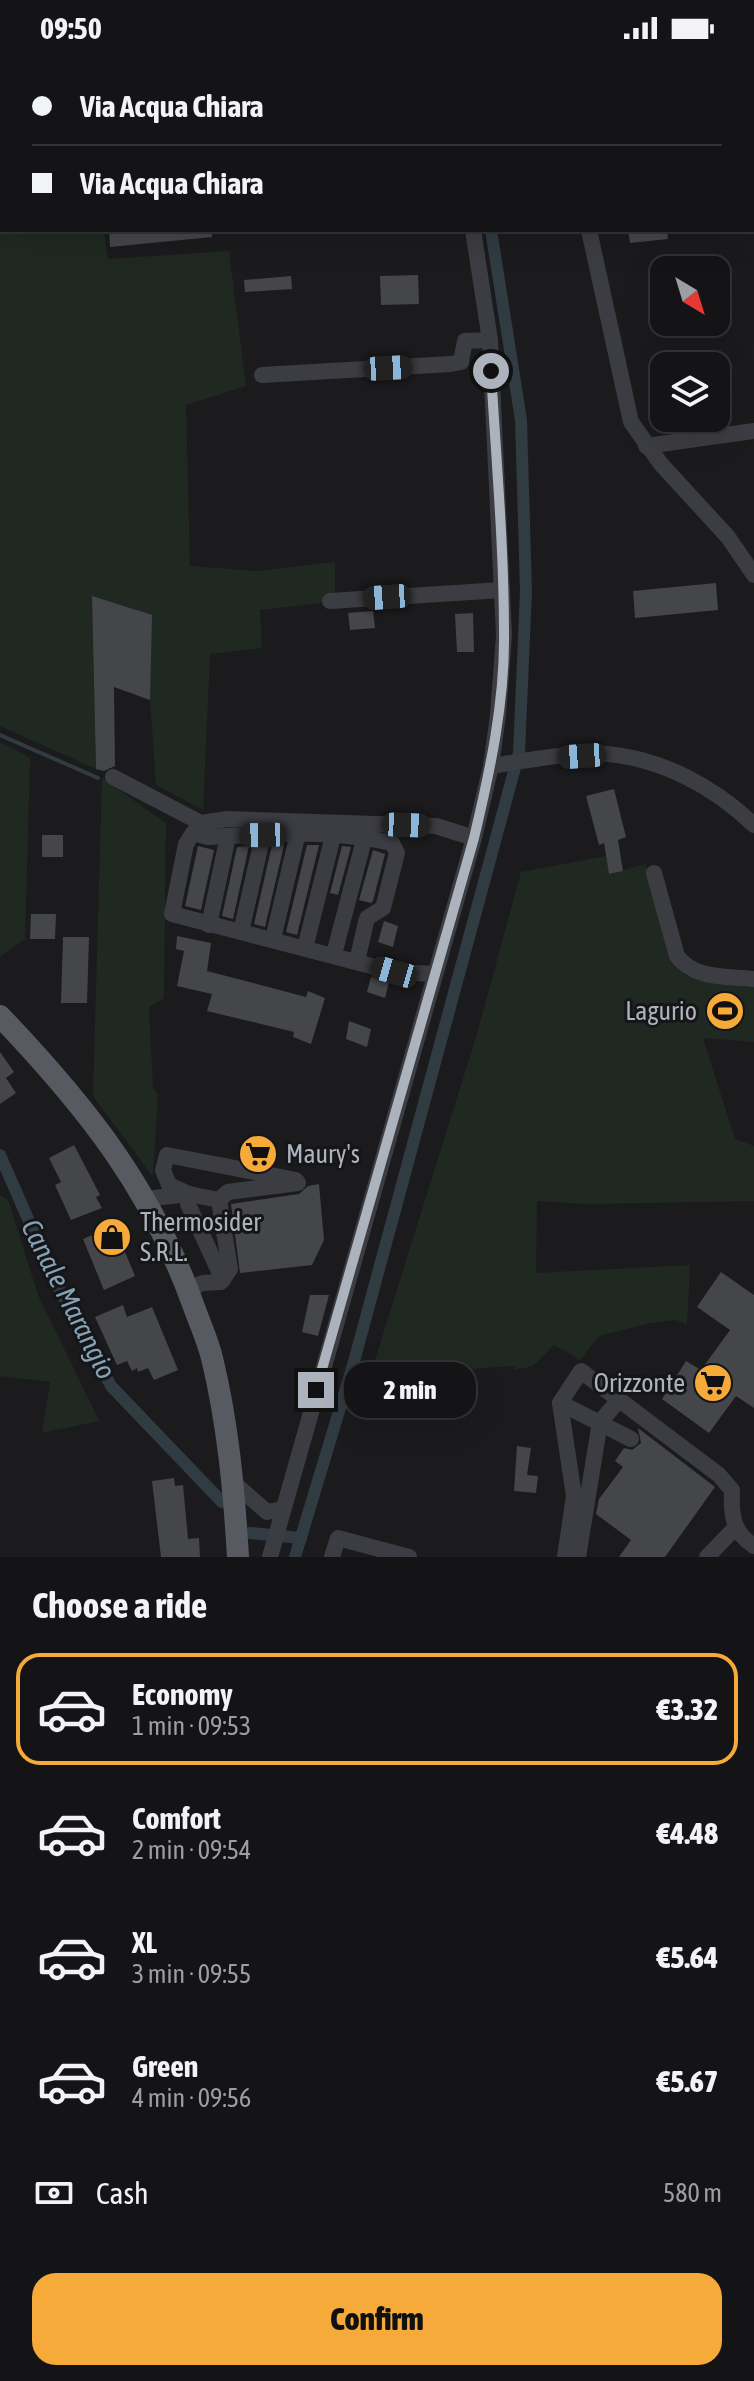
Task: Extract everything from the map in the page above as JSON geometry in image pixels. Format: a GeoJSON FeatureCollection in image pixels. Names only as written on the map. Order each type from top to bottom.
{"type":"FeatureCollection","features":[{"type":"Feature","properties":{"kind":"main road"},"geometry":{"type":"LineString","coordinates":[[0,1016],[113,1147],[145,1199],[180,1267],[212,1356],[235,1508],[238,1557]]}},
{"type":"Feature","properties":{"kind":"street"},"geometry":{"type":"LineString","coordinates":[[272,1550],[278,1526],[274,1510],[497,765],[504,635],[502,590],[490,340],[473,232]]}},
{"type":"Feature","properties":{"kind":"street"},"geometry":{"type":"LineString","coordinates":[[589,232],[631,422],[646,446],[728,537],[754,575]]}},
{"type":"Feature","properties":{"kind":"street"},"geometry":{"type":"LineString","coordinates":[[262,375],[451,364],[461,362],[465,341],[490,340]]}},
{"type":"Feature","properties":{"kind":"street"},"geometry":{"type":"LineString","coordinates":[[646,446],[754,431]]}},
{"type":"Feature","properties":{"kind":"street"},"geometry":{"type":"LineString","coordinates":[[330,601],[502,590]]}},
{"type":"Feature","properties":{"kind":"street"},"geometry":{"type":"LineString","coordinates":[[497,765],[606,754],[668,767],[731,803],[754,825]]}},
{"type":"Feature","properties":{"kind":"street"},"geometry":{"type":"LineString","coordinates":[[113,777],[201,823],[227,819],[436,826],[474,838]]}},
{"type":"Feature","properties":{"kind":"street"},"geometry":{"type":"LineString","coordinates":[[357,961],[367,918],[383,908],[397,853],[392,843],[365,836],[298,833],[208,837],[193,833],[186,844],[172,914],[394,972],[435,974]]}},
{"type":"Feature","properties":{"kind":"street"},"geometry":{"type":"LineString","coordinates":[[273,939],[298,833]]}},
{"type":"Feature","properties":{"kind":"street"},"geometry":{"type":"LineString","coordinates":[[241,932],[263,835]]}},
{"type":"Feature","properties":{"kind":"street"},"geometry":{"type":"LineString","coordinates":[[209,925],[228,836]]}},
{"type":"Feature","properties":{"kind":"street"},"geometry":{"type":"LineString","coordinates":[[305,948],[333,836]]}},
{"type":"Feature","properties":{"kind":"street"},"geometry":{"type":"LineString","coordinates":[[334,954],[365,836]]}},
{"type":"Feature","properties":{"kind":"street"},"geometry":{"type":"LineString","coordinates":[[654,873],[677,956],[686,968],[697,973],[754,979]]}},
{"type":"Feature","properties":{"kind":"street"},"geometry":{"type":"LineString","coordinates":[[167,1155],[296,1180],[298,1183],[228,1192],[219,1200],[189,1194],[169,1185],[163,1170],[167,1155]]}},
{"type":"Feature","properties":{"kind":"street"},"geometry":{"type":"LineString","coordinates":[[145,1199],[189,1194]]}},
{"type":"Feature","properties":{"kind":"street"},"geometry":{"type":"LineString","coordinates":[[189,1194],[188,1204],[223,1280]]}},
{"type":"Feature","properties":{"kind":"street"},"geometry":{"type":"LineString","coordinates":[[188,1289],[223,1280],[230,1269],[219,1200]]}},
{"type":"Feature","properties":{"kind":"street"},"geometry":{"type":"LineString","coordinates":[[565,1557],[574,1496],[560,1403],[581,1371],[719,1475],[732,1490],[731,1517],[743,1539],[754,1546]]}},
{"type":"Feature","properties":{"kind":"street"},"geometry":{"type":"LineString","coordinates":[[578,1557],[600,1422],[619,1400]]}},
{"type":"Feature","properties":{"kind":"street"},"geometry":{"type":"LineString","coordinates":[[560,1403],[631,1439]]}},
{"type":"Feature","properties":{"kind":"street"},"geometry":{"type":"LineString","coordinates":[[235,1508],[274,1510]]}},
{"type":"Feature","properties":{"kind":"street"},"geometry":{"type":"LineString","coordinates":[[235,1508],[274,1510]]}},
{"type":"Feature","properties":{"kind":"street"},"geometry":{"type":"LineString","coordinates":[[707,1557],[736,1527]]}},
{"type":"Feature","properties":{"kind":"street"},"geometry":{"type":"LineString","coordinates":[[332,1557],[338,1538],[409,1557]]}},
{"type":"Feature","properties":{"kind":"shaded area"},"geometry":{"type":"Polygon","coordinates":[[[0,232],[104,232],[108,259],[229,251],[246,386],[186,405],[190,566],[257,571],[335,562],[335,594],[321,603],[260,610],[262,648],[210,654],[203,810],[156,785],[150,700],[92,597],[96,769],[0,726],[0,232]]]}},
{"type":"Feature","properties":{"kind":"shaded area"},"geometry":{"type":"Polygon","coordinates":[[[0,742],[30,758],[25,939],[0,957],[0,742]]]}},
{"type":"Feature","properties":{"kind":"shaded area"},"geometry":{"type":"Polygon","coordinates":[[[102,778],[166,823],[164,998],[149,1007],[153,1088],[158,1095],[153,1177],[93,1096],[102,778]]]}},
{"type":"Feature","properties":{"kind":"shaded area"},"geometry":{"type":"Polygon","coordinates":[[[606,856],[609,874],[646,864],[675,966],[687,976],[754,984],[754,1042],[703,1038],[735,1139],[754,1146],[754,1201],[586,1204],[537,1201],[536,1273],[690,1265],[687,1325],[676,1320],[651,1323],[599,1336],[580,1360],[554,1345],[533,1366],[514,1370],[515,1366],[469,1369],[419,1379],[369,1379],[477,1034],[521,872],[606,856]]]}},
{"type":"Feature","properties":{"kind":"shaded area"},"geometry":{"type":"Polygon","coordinates":[[[0,1195],[8,1200],[38,1295],[99,1421],[42,1433],[50,1382],[0,1376],[0,1195]]]}},
{"type":"Feature","properties":{"kind":"building"},"geometry":{"type":"Polygon","coordinates":[[[109,232],[212,232],[212,237],[110,247],[109,232]]]}},
{"type":"Feature","properties":{"kind":"building"},"geometry":{"type":"Polygon","coordinates":[[[628,232],[667,232],[668,239],[630,243],[628,232]]]}},
{"type":"Feature","properties":{"kind":"building"},"geometry":{"type":"Polygon","coordinates":[[[418,275],[419,304],[381,305],[380,276],[418,275]]]}},
{"type":"Feature","properties":{"kind":"building"},"geometry":{"type":"Polygon","coordinates":[[[291,276],[292,289],[245,292],[244,280],[291,276]]]}},
{"type":"Feature","properties":{"kind":"building"},"geometry":{"type":"Polygon","coordinates":[[[716,583],[718,610],[635,618],[633,591],[716,583]]]}},
{"type":"Feature","properties":{"kind":"building"},"geometry":{"type":"Polygon","coordinates":[[[92,596],[152,615],[150,700],[114,687],[115,766],[104,771],[96,769],[92,596]]]}},
{"type":"Feature","properties":{"kind":"building"},"geometry":{"type":"Polygon","coordinates":[[[373,611],[375,628],[350,630],[348,613],[373,611]]]}},
{"type":"Feature","properties":{"kind":"building"},"geometry":{"type":"Polygon","coordinates":[[[473,613],[474,652],[457,652],[455,614],[473,613]]]}},
{"type":"Feature","properties":{"kind":"building"},"geometry":{"type":"Polygon","coordinates":[[[614,789],[626,837],[618,840],[623,871],[609,874],[604,843],[599,845],[586,796],[614,789]]]}},
{"type":"Feature","properties":{"kind":"building"},"geometry":{"type":"Polygon","coordinates":[[[42,835],[63,835],[63,857],[42,857],[42,835]]]}},
{"type":"Feature","properties":{"kind":"building"},"geometry":{"type":"Polygon","coordinates":[[[272,845],[284,845],[265,927],[254,924],[272,845]]]}},
{"type":"Feature","properties":{"kind":"building"},"geometry":{"type":"Polygon","coordinates":[[[307,845],[319,845],[297,935],[286,932],[307,845]]]}},
{"type":"Feature","properties":{"kind":"building"},"geometry":{"type":"Polygon","coordinates":[[[198,846],[214,850],[201,910],[185,906],[198,846]]]}},
{"type":"Feature","properties":{"kind":"building"},"geometry":{"type":"Polygon","coordinates":[[[249,846],[233,919],[222,916],[237,847],[249,846]]]}},
{"type":"Feature","properties":{"kind":"building"},"geometry":{"type":"Polygon","coordinates":[[[342,846],[351,847],[338,895],[330,893],[342,846]]]}},
{"type":"Feature","properties":{"kind":"building"},"geometry":{"type":"Polygon","coordinates":[[[373,850],[385,854],[371,903],[359,900],[373,850]]]}},
{"type":"Feature","properties":{"kind":"building"},"geometry":{"type":"Polygon","coordinates":[[[31,914],[56,914],[55,939],[30,939],[31,914]]]}},
{"type":"Feature","properties":{"kind":"building"},"geometry":{"type":"Polygon","coordinates":[[[384,921],[398,926],[393,947],[378,942],[384,921]]]}},
{"type":"Feature","properties":{"kind":"building"},"geometry":{"type":"Polygon","coordinates":[[[177,936],[211,943],[207,971],[306,997],[308,991],[325,998],[311,1044],[293,1037],[294,1032],[207,1011],[212,994],[177,986],[184,951],[176,949],[177,936]]]}},
{"type":"Feature","properties":{"kind":"building"},"geometry":{"type":"Polygon","coordinates":[[[63,937],[89,937],[87,1003],[61,1003],[63,937]]]}},
{"type":"Feature","properties":{"kind":"building"},"geometry":{"type":"Polygon","coordinates":[[[371,977],[389,982],[385,998],[367,992],[371,977]]]}},
{"type":"Feature","properties":{"kind":"building"},"geometry":{"type":"Polygon","coordinates":[[[349,1021],[371,1029],[367,1047],[346,1039],[349,1021]]]}},
{"type":"Feature","properties":{"kind":"building"},"geometry":{"type":"Polygon","coordinates":[[[0,1052],[14,1072],[6,1078],[16,1093],[0,1104],[0,1052]]]}},
{"type":"Feature","properties":{"kind":"building"},"geometry":{"type":"Polygon","coordinates":[[[74,1145],[100,1195],[96,1197],[102,1208],[71,1220],[55,1185],[61,1182],[49,1158],[74,1145]]]}},
{"type":"Feature","properties":{"kind":"building"},"geometry":{"type":"Polygon","coordinates":[[[319,1184],[324,1240],[312,1265],[240,1273],[231,1204],[299,1194],[308,1186],[319,1184]]]}},
{"type":"Feature","properties":{"kind":"building"},"geometry":{"type":"Polygon","coordinates":[[[114,1226],[135,1276],[104,1290],[83,1239],[114,1226]]]}},
{"type":"Feature","properties":{"kind":"building","name":"Orizzonte"},"geometry":{"type":"Polygon","coordinates":[[[721,1272],[754,1295],[754,1408],[736,1396],[709,1433],[662,1399],[686,1361],[701,1370],[730,1330],[697,1307],[721,1272]]]}},
{"type":"Feature","properties":{"kind":"building"},"geometry":{"type":"Polygon","coordinates":[[[310,1295],[329,1295],[318,1336],[302,1332],[310,1295]]]}},
{"type":"Feature","properties":{"kind":"building"},"geometry":{"type":"Polygon","coordinates":[[[123,1305],[127,1317],[152,1307],[178,1370],[154,1380],[148,1368],[132,1371],[127,1361],[117,1365],[95,1317],[123,1305]]]}},
{"type":"Feature","properties":{"kind":"building"},"geometry":{"type":"Polygon","coordinates":[[[638,1428],[715,1487],[665,1557],[619,1557],[631,1540],[596,1514],[599,1499],[623,1467],[615,1461],[624,1448],[632,1450],[641,1443],[638,1428]]]}},
{"type":"Feature","properties":{"kind":"building"},"geometry":{"type":"Polygon","coordinates":[[[517,1446],[531,1448],[527,1475],[538,1476],[536,1493],[514,1491],[517,1446]]]}},
{"type":"Feature","properties":{"kind":"building"},"geometry":{"type":"Polygon","coordinates":[[[174,1478],[175,1486],[183,1485],[188,1539],[199,1538],[200,1557],[161,1557],[152,1481],[174,1478]]]}},
{"type":"Feature","properties":{"kind":"waterway"},"geometry":{"type":"LineString","coordinates":[[295,1557],[353,1365],[519,753],[526,591],[521,420],[491,232]]}},
{"type":"Feature","properties":{"kind":"waterway"},"geometry":{"type":"LineString","coordinates":[[0,735],[98,778]]}},
{"type":"Feature","properties":{"kind":"waterway","name":"Canale Marangio"},"geometry":{"type":"LineString","coordinates":[[0,1155],[57,1285],[111,1386],[222,1502]]}},
{"type":"Feature","properties":{"kind":"waterway","name":"Canale Marangio"},"geometry":{"type":"LineString","coordinates":[[250,1533],[301,1538]]}},
{"type":"Feature","properties":{"kind":"place","name":"Lagurio"},"geometry":{"type":"Point","coordinates":[725,1011]}},
{"type":"Feature","properties":{"kind":"place","name":"Maury's"},"geometry":{"type":"Point","coordinates":[258,1154]}},
{"type":"Feature","properties":{"kind":"place","name":"Thermosider S.R.L."},"geometry":{"type":"Point","coordinates":[112,1237]}},
{"type":"Feature","properties":{"kind":"place","name":"Orizzonte"},"geometry":{"type":"Point","coordinates":[713,1383]}},
{"type":"Feature","properties":{"kind":"route"},"geometry":{"type":"LineString","coordinates":[[316,1390],[474,838],[491,766],[504,635],[491,371]]}}]}
